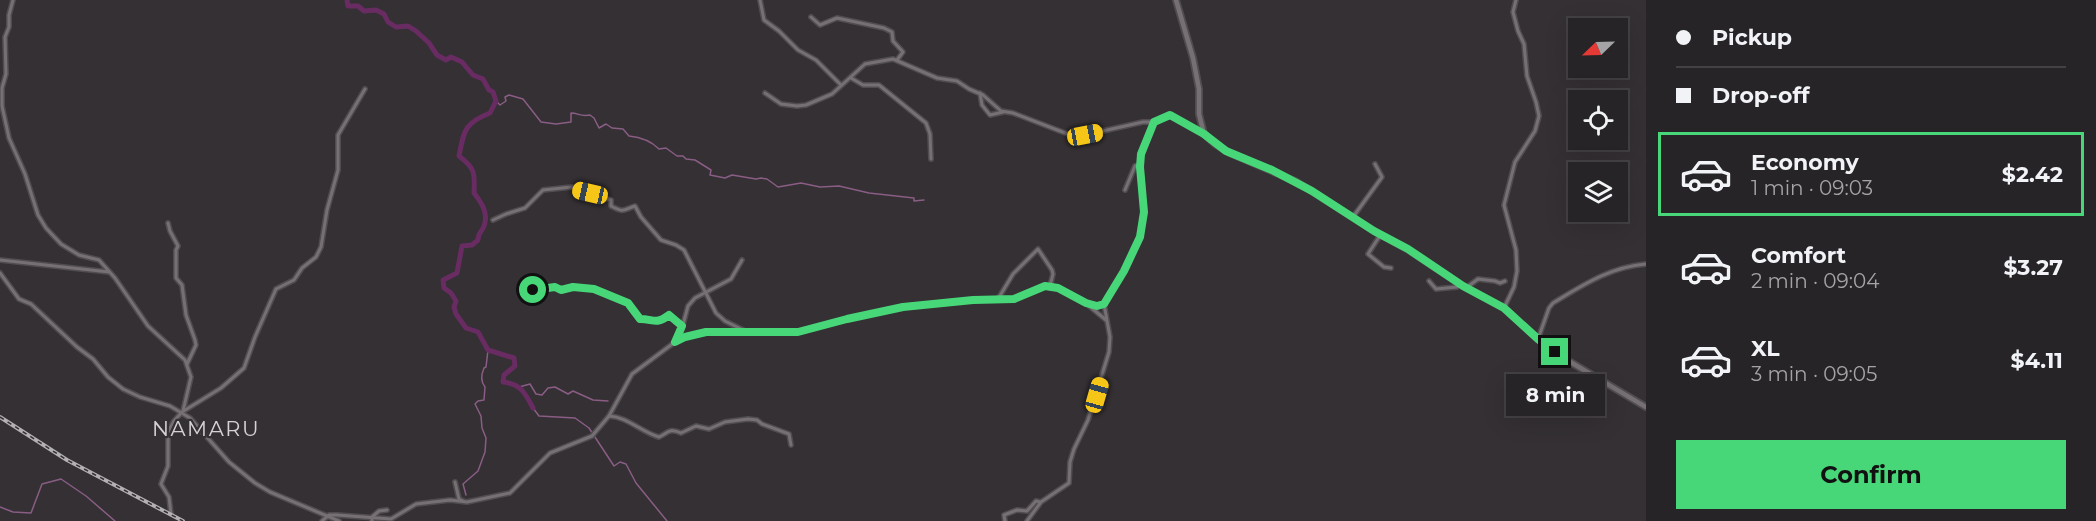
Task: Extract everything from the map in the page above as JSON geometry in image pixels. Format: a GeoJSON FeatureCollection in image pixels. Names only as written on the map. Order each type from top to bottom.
{"type":"FeatureCollection","features":[{"type":"Feature","properties":{"kind":"street"},"geometry":{"type":"LineString","coordinates":[[13,0],[5,38],[6,74],[2,95],[9,138],[25,174],[39,215],[46,228],[61,244],[79,255],[97,259],[148,327],[187,364],[191,382],[182,411]]}},
{"type":"Feature","properties":{"kind":"street"},"geometry":{"type":"LineString","coordinates":[[760,0],[764,20],[798,50],[816,60],[841,85]]}},
{"type":"Feature","properties":{"kind":"street"},"geometry":{"type":"LineString","coordinates":[[1504,308],[1514,287],[1518,271],[1517,255],[1504,205],[1515,162],[1535,131],[1539,116],[1527,76],[1524,44],[1513,12],[1516,0]]}},
{"type":"Feature","properties":{"kind":"street"},"geometry":{"type":"LineString","coordinates":[[1177,1],[1193,58],[1204,134]]}},
{"type":"Feature","properties":{"kind":"street"},"geometry":{"type":"LineString","coordinates":[[811,17],[820,25],[837,18],[884,28],[892,32],[893,41],[903,52],[897,60]]}},
{"type":"Feature","properties":{"kind":"street"},"geometry":{"type":"LineString","coordinates":[[765,93],[781,104],[797,106],[824,99],[867,63],[897,60],[937,78],[958,81],[980,93],[1004,112],[1072,135],[1085,135],[1143,122],[1154,122],[1170,115],[1204,134],[1226,151],[1294,181],[1408,249],[1459,284],[1504,308],[1538,339],[1567,360],[1646,407]]}},
{"type":"Feature","properties":{"kind":"street"},"geometry":{"type":"LineString","coordinates":[[850,78],[863,85],[879,85],[926,123],[930,134],[931,159]]}},
{"type":"Feature","properties":{"kind":"street"},"geometry":{"type":"LineString","coordinates":[[171,514],[169,497],[161,484],[169,461],[168,432],[182,411],[221,388],[244,368],[276,289],[294,280],[302,268],[316,257],[321,247],[327,210],[338,170],[338,135],[364,89]]}},
{"type":"Feature","properties":{"kind":"street"},"geometry":{"type":"LineString","coordinates":[[980,93],[982,105],[990,115],[1004,112]]}},
{"type":"Feature","properties":{"kind":"street"},"geometry":{"type":"LineString","coordinates":[[322,521],[329,515],[391,519],[416,504],[467,502],[510,493],[550,453],[593,435],[609,416],[632,374],[685,337],[706,332],[798,332],[903,307],[973,300],[1014,299],[1039,288],[1050,286],[1086,303],[1097,306],[1104,304],[1124,271],[1140,237],[1144,212],[1141,154],[1154,122]]}},
{"type":"Feature","properties":{"kind":"street"},"geometry":{"type":"LineString","coordinates":[[1125,190],[1135,166],[1140,164]]}},
{"type":"Feature","properties":{"kind":"street"},"geometry":{"type":"LineString","coordinates":[[1353,217],[1382,177],[1375,164]]}},
{"type":"Feature","properties":{"kind":"street"},"geometry":{"type":"LineString","coordinates":[[493,220],[525,208],[543,190],[572,187],[611,200],[611,206],[621,211],[635,206],[641,217],[661,240],[684,250],[705,294],[719,316],[745,331]]}},
{"type":"Feature","properties":{"kind":"street"},"geometry":{"type":"LineString","coordinates":[[168,223],[178,246],[176,278],[182,285],[186,315],[196,345],[187,364]]}},
{"type":"Feature","properties":{"kind":"street"},"geometry":{"type":"LineString","coordinates":[[1381,234],[1368,254],[1384,267],[1391,268]]}},
{"type":"Feature","properties":{"kind":"street"},"geometry":{"type":"LineString","coordinates":[[998,299],[1013,274],[1038,249],[1052,270],[1050,286]]}},
{"type":"Feature","properties":{"kind":"street"},"geometry":{"type":"LineString","coordinates":[[0,260],[109,272]]}},
{"type":"Feature","properties":{"kind":"street"},"geometry":{"type":"LineString","coordinates":[[675,342],[688,306],[695,298],[731,279],[742,260]]}},
{"type":"Feature","properties":{"kind":"street"},"geometry":{"type":"LineString","coordinates":[[1538,339],[1549,308],[1554,303],[1609,272],[1626,266],[1646,264]]}},
{"type":"Feature","properties":{"kind":"street"},"geometry":{"type":"LineString","coordinates":[[0,273],[19,299],[31,303],[123,389],[182,411],[235,467],[255,483],[270,492],[339,521]]}},
{"type":"Feature","properties":{"kind":"street"},"geometry":{"type":"LineString","coordinates":[[1466,288],[1478,279],[1500,283],[1505,281]]}},
{"type":"Feature","properties":{"kind":"street"},"geometry":{"type":"LineString","coordinates":[[1429,281],[1436,289],[1456,287],[1459,284]]}},
{"type":"Feature","properties":{"kind":"street"},"geometry":{"type":"LineString","coordinates":[[533,290],[555,287],[561,290],[573,287],[594,289],[628,303],[640,319],[660,321],[669,315],[682,326]]}},
{"type":"Feature","properties":{"kind":"street"},"geometry":{"type":"LineString","coordinates":[[1086,303],[1108,321]]}},
{"type":"Feature","properties":{"kind":"street"},"geometry":{"type":"LineString","coordinates":[[1027,521],[1040,502],[1069,483],[1070,462],[1088,420],[1109,352],[1110,337],[1104,304]]}},
{"type":"Feature","properties":{"kind":"street"},"geometry":{"type":"LineString","coordinates":[[609,416],[620,417],[650,434],[659,436],[666,431],[681,433],[696,426],[709,429],[735,420],[757,420],[762,424],[789,433],[791,445]]}},
{"type":"Feature","properties":{"kind":"street"},"geometry":{"type":"LineString","coordinates":[[454,482],[459,499],[467,502]]}},
{"type":"Feature","properties":{"kind":"street"},"geometry":{"type":"LineString","coordinates":[[1005,521],[1005,515],[1011,511],[1027,511],[1036,501],[1040,502]]}},
{"type":"Feature","properties":{"kind":"street"},"geometry":{"type":"LineString","coordinates":[[372,519],[379,511],[387,510]]}},
{"type":"Feature","properties":{"kind":"waterway"},"geometry":{"type":"LineString","coordinates":[[347,0],[348,6],[358,6],[364,11],[376,10],[384,14],[388,22],[396,27],[408,26],[416,31],[429,43],[437,55],[446,60],[451,57],[462,62],[473,75],[483,79],[489,90],[493,92],[496,101],[490,113],[470,124],[464,134],[459,156],[473,172],[474,193],[484,208],[486,217],[478,240],[472,245],[462,246],[457,273],[443,280],[444,288],[456,301],[454,307],[456,314],[466,328],[478,332],[488,350],[514,358],[515,366],[504,375],[503,382],[522,390],[533,408]]}},
{"type":"Feature","properties":{"kind":"waterway"},"geometry":{"type":"LineString","coordinates":[[496,101],[500,105],[509,95],[523,99],[541,122],[556,124],[571,122],[571,113],[590,115],[599,128],[606,124],[612,128],[623,129],[629,136],[645,140],[659,149],[666,148],[677,156],[695,160],[711,170],[710,175],[725,178],[732,175],[767,179],[778,187],[801,183],[820,187],[839,186],[869,193],[914,198],[914,201],[924,200]]}},
{"type":"Feature","properties":{"kind":"waterway"},"geometry":{"type":"LineString","coordinates":[[466,495],[463,484],[478,471],[485,452],[486,438],[481,416],[475,404],[484,400],[485,387],[482,376],[486,367],[488,350]]}},
{"type":"Feature","properties":{"kind":"waterway"},"geometry":{"type":"LineString","coordinates":[[519,387],[530,384],[536,394],[542,395],[548,388],[555,387],[568,394],[573,391],[593,400],[608,401]]}},
{"type":"Feature","properties":{"kind":"waterway"},"geometry":{"type":"LineString","coordinates":[[533,408],[539,416],[575,418],[589,428],[614,466],[620,462],[626,464],[636,483],[667,521]]}},
{"type":"Feature","properties":{"kind":"waterway"},"geometry":{"type":"LineString","coordinates":[[0,507],[13,512],[31,513],[42,484],[61,479],[86,496],[115,521]]}},
{"type":"Feature","properties":{"kind":"railway"},"geometry":{"type":"LineString","coordinates":[[0,417],[67,460],[183,521]]}},
{"type":"Feature","properties":{"kind":"district","name":"NAMARU"},"geometry":{"type":"Point","coordinates":[206,429]}},
{"type":"Feature","properties":{"kind":"route"},"geometry":{"type":"LineString","coordinates":[[533,290],[553,287],[561,290],[573,287],[594,289],[628,303],[640,319],[660,321],[669,315],[682,326],[675,342],[706,332],[798,332],[903,307],[973,300],[1009,300],[1045,286],[1058,288],[1086,303],[1101,306],[1124,271],[1140,237],[1144,212],[1141,154],[1154,122],[1165,116],[1173,115],[1226,151],[1272,170],[1312,191],[1374,231],[1408,249],[1463,286],[1504,308],[1555,352]]}}]}
